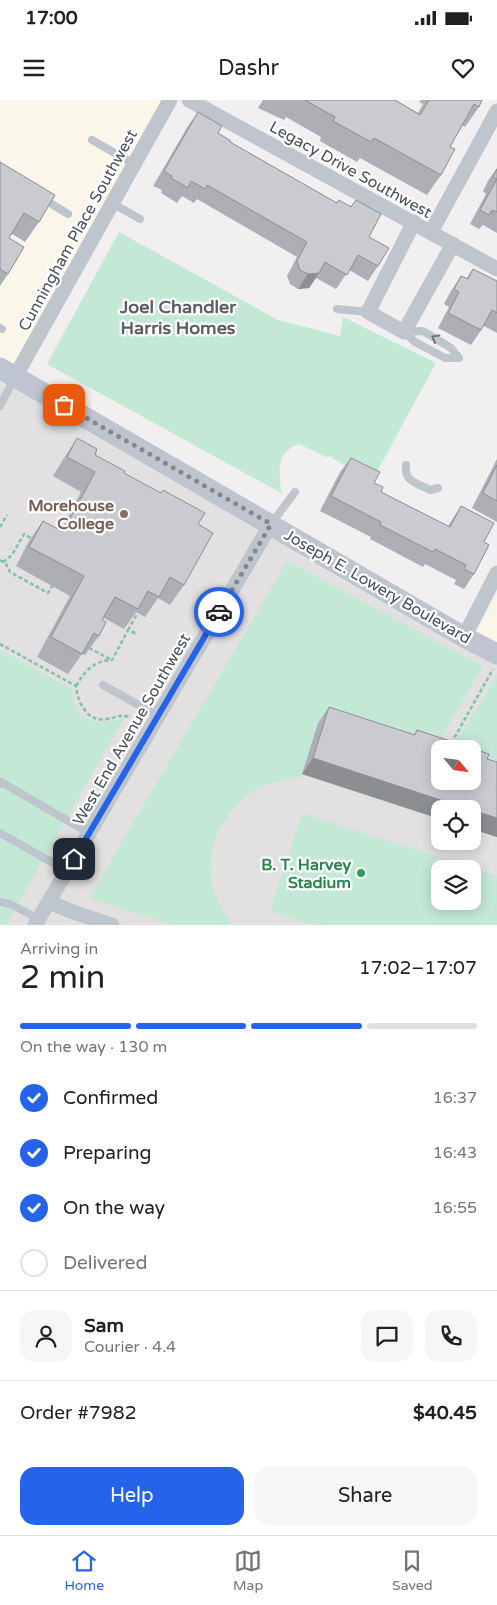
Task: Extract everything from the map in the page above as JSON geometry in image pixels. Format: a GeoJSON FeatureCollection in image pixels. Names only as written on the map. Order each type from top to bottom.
{"type":"FeatureCollection","features":[{"type":"Feature","properties":{"kind":"main road","name":"Joseph E. Lowery Boulevard"},"geometry":{"type":"LineString","coordinates":[[8,373],[464,637],[496,660]]}},
{"type":"Feature","properties":{"kind":"street","name":"Cunningham Place Southwest"},"geometry":{"type":"LineString","coordinates":[[8,373],[112,203],[170,100]]}},
{"type":"Feature","properties":{"kind":"street","name":"Legacy Drive Southwest"},"geometry":{"type":"LineString","coordinates":[[189,100],[497,269]]}},
{"type":"Feature","properties":{"kind":"street"},"geometry":{"type":"LineString","coordinates":[[430,232],[497,111]]}},
{"type":"Feature","properties":{"kind":"street"},"geometry":{"type":"LineString","coordinates":[[414,222],[368,312],[404,332],[453,244]]}},
{"type":"Feature","properties":{"kind":"street","name":"West End Avenue Southwest"},"geometry":{"type":"LineString","coordinates":[[37,922],[271,524]]}},
{"type":"Feature","properties":{"kind":"street"},"geometry":{"type":"LineString","coordinates":[[464,637],[496,578]]}},
{"type":"Feature","properties":{"kind":"street"},"geometry":{"type":"LineString","coordinates":[[49,902],[112,925]]}},
{"type":"Feature","properties":{"kind":"lane"},"geometry":{"type":"LineString","coordinates":[[92,140],[134,164]]}},
{"type":"Feature","properties":{"kind":"lane"},"geometry":{"type":"LineString","coordinates":[[34,194],[68,214]]}},
{"type":"Feature","properties":{"kind":"lane"},"geometry":{"type":"LineString","coordinates":[[112,203],[140,219]]}},
{"type":"Feature","properties":{"kind":"lane"},"geometry":{"type":"LineString","coordinates":[[338,309],[368,312]]}},
{"type":"Feature","properties":{"kind":"lane"},"geometry":{"type":"LineString","coordinates":[[423,331],[452,348],[459,358],[445,358],[415,342],[404,332],[423,331]]}},
{"type":"Feature","properties":{"kind":"lane"},"geometry":{"type":"LineString","coordinates":[[0,406],[8,373]]}},
{"type":"Feature","properties":{"kind":"lane"},"geometry":{"type":"LineString","coordinates":[[406,465],[405,473],[407,478],[430,490],[438,488]]}},
{"type":"Feature","properties":{"kind":"lane"},"geometry":{"type":"LineString","coordinates":[[271,524],[295,492]]}},
{"type":"Feature","properties":{"kind":"lane"},"geometry":{"type":"LineString","coordinates":[[103,685],[158,716]]}},
{"type":"Feature","properties":{"kind":"lane"},"geometry":{"type":"LineString","coordinates":[[0,784],[1,782],[89,834]]}},
{"type":"Feature","properties":{"kind":"lane"},"geometry":{"type":"LineString","coordinates":[[0,833],[67,871]]}},
{"type":"Feature","properties":{"kind":"lane"},"geometry":{"type":"LineString","coordinates":[[0,902],[10,904],[37,922]]}},
{"type":"Feature","properties":{"kind":"path"},"geometry":{"type":"LineString","coordinates":[[0,527],[7,515]]}},
{"type":"Feature","properties":{"kind":"path"},"geometry":{"type":"LineString","coordinates":[[37,541],[24,534],[12,555],[1,561],[6,564],[10,572],[48,593],[52,586]]}},
{"type":"Feature","properties":{"kind":"path"},"geometry":{"type":"LineString","coordinates":[[112,660],[138,614]]}},
{"type":"Feature","properties":{"kind":"path"},"geometry":{"type":"LineString","coordinates":[[128,630],[135,633],[136,631]]}},
{"type":"Feature","properties":{"kind":"path"},"geometry":{"type":"LineString","coordinates":[[0,644],[76,686]]}},
{"type":"Feature","properties":{"kind":"path"},"geometry":{"type":"LineString","coordinates":[[89,648],[112,660]]}},
{"type":"Feature","properties":{"kind":"path"},"geometry":{"type":"LineString","coordinates":[[112,660],[92,665],[76,686],[77,694],[84,709],[95,719],[107,719],[122,715],[130,717]]}},
{"type":"Feature","properties":{"kind":"path"},"geometry":{"type":"LineString","coordinates":[[453,740],[496,660]]}},
{"type":"Feature","properties":{"kind":"shaded area"},"geometry":{"type":"Polygon","coordinates":[[[0,100],[177,100],[20,373],[0,925],[0,100]]]}},
{"type":"Feature","properties":{"kind":"shaded area","name":"Morehouse College"},"geometry":{"type":"Polygon","coordinates":[[[0,375],[497,653],[497,925],[0,925],[0,375]]]}},
{"type":"Feature","properties":{"kind":"shaded area"},"geometry":{"type":"Polygon","coordinates":[[[497,595],[497,644],[477,633],[497,595]]]}},
{"type":"Feature","properties":{"kind":"green space"},"geometry":{"type":"Polygon","coordinates":[[[119,232],[278,320],[340,336],[343,317],[436,363],[373,479],[333,459],[332,456],[326,457],[299,444],[286,452],[282,458],[280,464],[281,493],[47,364],[119,232]]]}},
{"type":"Feature","properties":{"kind":"green space"},"geometry":{"type":"Polygon","coordinates":[[[287,561],[483,666],[440,740],[319,723],[301,777],[260,787],[244,798],[231,812],[222,826],[211,854],[210,868],[216,897],[232,925],[174,925],[89,898],[287,561]]]}},
{"type":"Feature","properties":{"kind":"green space"},"geometry":{"type":"Polygon","coordinates":[[[0,650],[72,689],[78,710],[88,720],[104,721],[124,718],[6,925],[0,925],[0,650]]]}},
{"type":"Feature","properties":{"kind":"green space"},"geometry":{"type":"Polygon","coordinates":[[[497,675],[497,781],[481,761],[481,740],[458,740],[497,675]]]}},
{"type":"Feature","properties":{"kind":"green space","name":"B. T. Harvey Stadium"},"geometry":{"type":"Polygon","coordinates":[[[302,813],[447,860],[431,860],[431,910],[481,910],[481,871],[497,876],[497,925],[313,925],[270,911],[302,813]]]}},
{"type":"Feature","properties":{"kind":"building"},"geometry":{"type":"Polygon","coordinates":[[[305,100],[395,100],[420,115],[429,100],[482,100],[479,107],[474,104],[450,147],[455,149],[441,175],[374,138],[371,142],[333,121],[335,117],[305,100]]]}},
{"type":"Feature","properties":{"kind":"building"},"geometry":{"type":"Polygon","coordinates":[[[198,112],[222,126],[218,133],[230,142],[337,203],[339,200],[351,207],[356,200],[381,214],[369,237],[389,248],[378,266],[358,255],[347,275],[325,262],[319,273],[308,274],[300,270],[297,261],[307,242],[207,185],[205,189],[191,181],[188,188],[171,178],[172,176],[164,171],[198,112]]]}},
{"type":"Feature","properties":{"kind":"building"},"geometry":{"type":"Polygon","coordinates":[[[0,162],[55,195],[39,222],[24,213],[9,238],[24,247],[8,274],[0,269],[0,162]]]}},
{"type":"Feature","properties":{"kind":"building"},"geometry":{"type":"Polygon","coordinates":[[[497,169],[497,179],[493,177],[497,169]]]}},
{"type":"Feature","properties":{"kind":"building"},"geometry":{"type":"Polygon","coordinates":[[[497,179],[497,212],[492,210],[489,215],[480,210],[497,179]]]}},
{"type":"Feature","properties":{"kind":"building"},"geometry":{"type":"Polygon","coordinates":[[[473,269],[497,281],[497,313],[492,310],[481,330],[448,313],[459,292],[454,289],[461,276],[468,279],[473,269]]]}},
{"type":"Feature","properties":{"kind":"building"},"geometry":{"type":"Polygon","coordinates":[[[77,438],[97,449],[95,455],[125,471],[124,473],[161,493],[163,490],[205,513],[198,524],[213,533],[184,585],[170,577],[159,597],[148,591],[138,609],[115,597],[102,620],[106,622],[99,636],[94,633],[82,654],[51,637],[84,576],[29,547],[43,521],[63,532],[95,472],[67,457],[77,438]]]}},
{"type":"Feature","properties":{"kind":"building"},"geometry":{"type":"Polygon","coordinates":[[[351,458],[380,472],[374,483],[383,487],[381,492],[450,527],[461,506],[494,523],[484,542],[489,545],[474,574],[464,569],[466,565],[435,549],[433,552],[380,525],[381,522],[331,496],[351,458]]]}},
{"type":"Feature","properties":{"kind":"building"},"geometry":{"type":"Polygon","coordinates":[[[497,465],[497,501],[483,493],[497,465]]]}},
{"type":"Feature","properties":{"kind":"building"},"geometry":{"type":"Polygon","coordinates":[[[329,707],[415,735],[417,730],[447,740],[431,740],[431,790],[481,790],[481,751],[489,754],[487,759],[497,762],[497,818],[481,813],[481,800],[441,800],[313,758],[329,707]]]}},
{"type":"Feature","properties":{"kind":"way so far"},"geometry":{"type":"LineString","coordinates":[[64,405],[271,524],[219,612]]}},
{"type":"Feature","properties":{"kind":"place","name":"Morehouse College"},"geometry":{"type":"Point","coordinates":[124,514]}},
{"type":"Feature","properties":{"kind":"place","name":"B. T. Harvey Stadium"},"geometry":{"type":"Point","coordinates":[361,873]}},
{"type":"Feature","properties":{"kind":"district","name":"Joel Chandler Harris Homes"},"geometry":{"type":"Point","coordinates":[178,317]}},
{"type":"Feature","properties":{"kind":"route"},"geometry":{"type":"LineString","coordinates":[[74,859],[219,612]]}}]}
